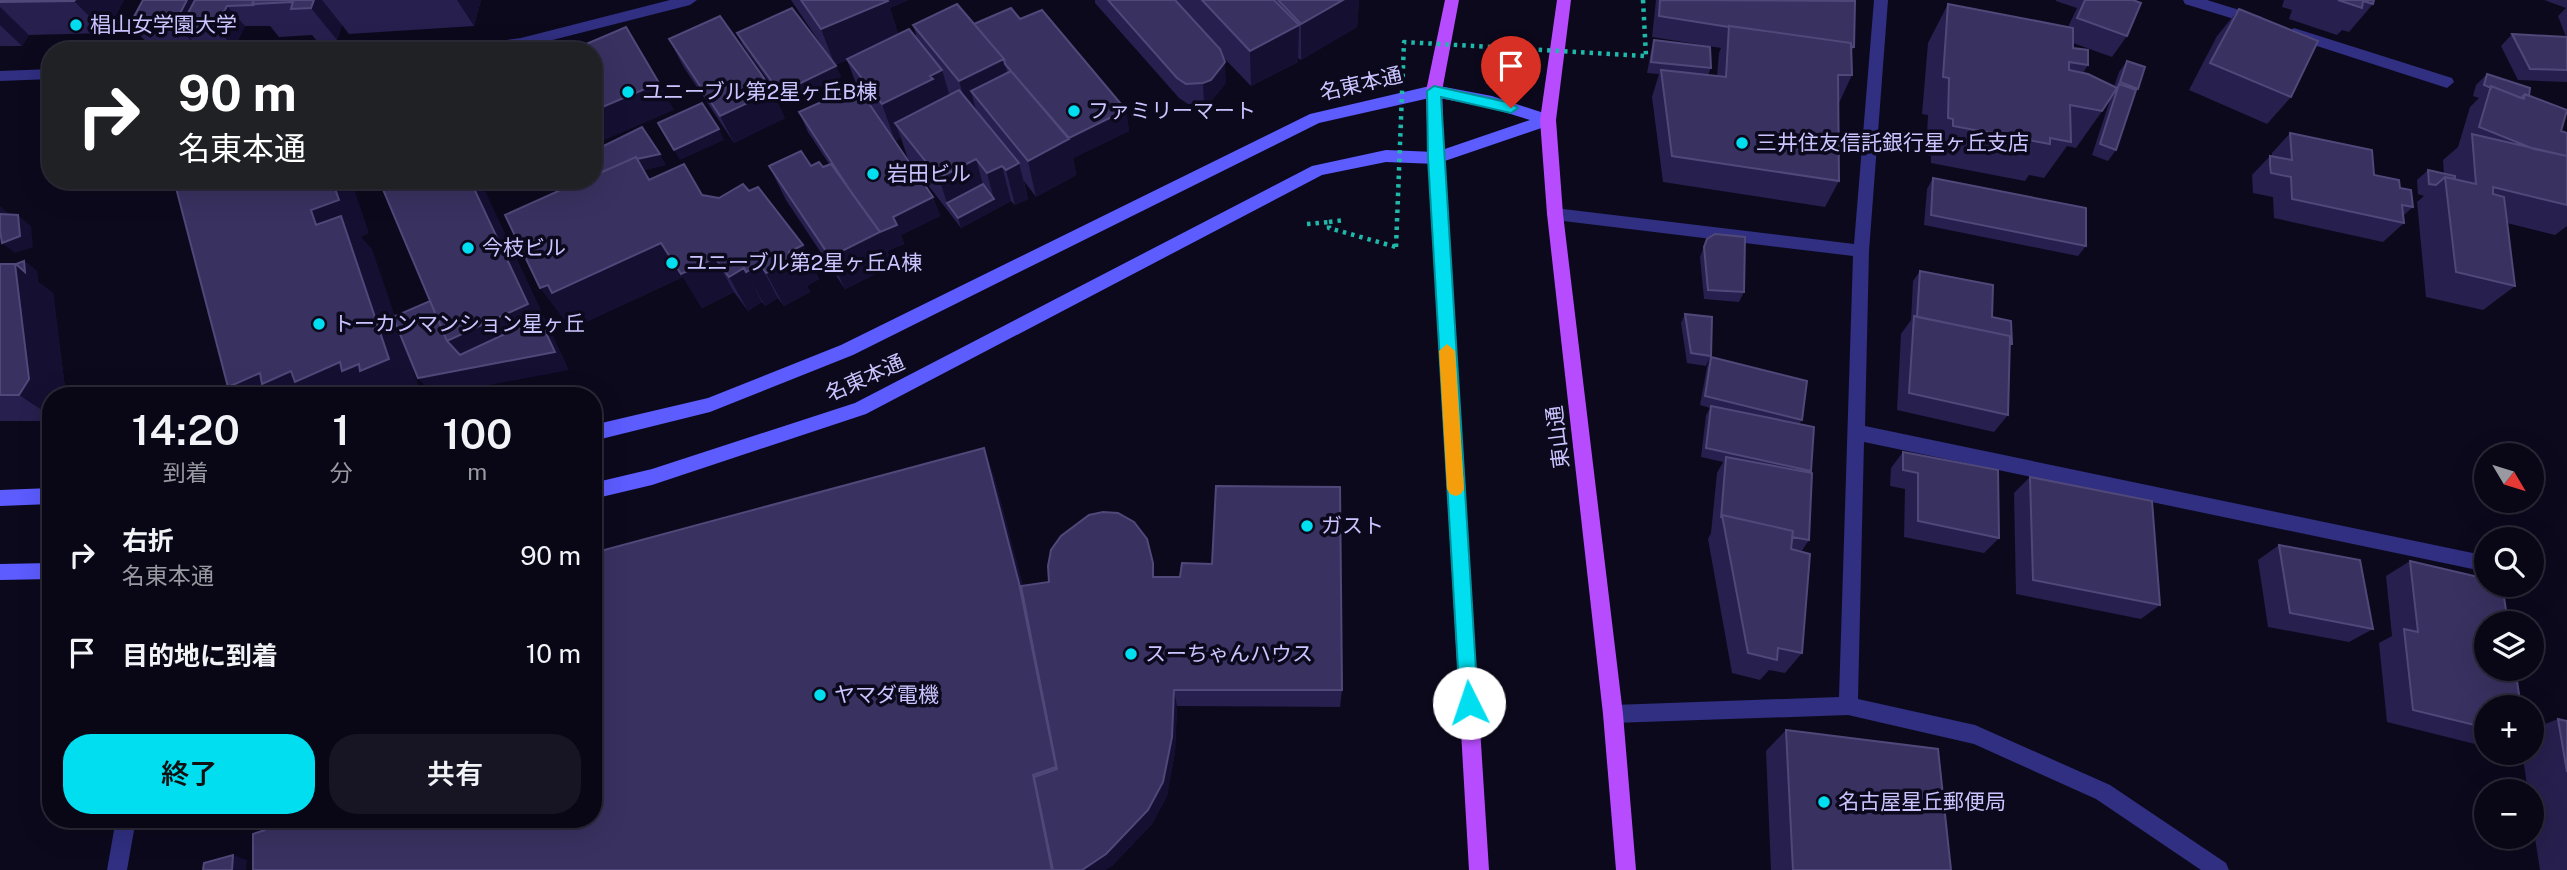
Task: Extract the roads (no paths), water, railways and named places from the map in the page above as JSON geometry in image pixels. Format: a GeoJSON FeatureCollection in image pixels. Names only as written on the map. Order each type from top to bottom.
{"type":"FeatureCollection","features":[{"type":"Feature","properties":{"kind":"main road"},"geometry":{"type":"LineString","coordinates":[[1452,0],[1434,91],[1436,158],[1479,870]]}},
{"type":"Feature","properties":{"kind":"main road","name":"東山通"},"geometry":{"type":"LineString","coordinates":[[1564,0],[1548,120],[1555,214],[1613,714],[1626,870]]}},
{"type":"Feature","properties":{"kind":"main road","name":"名東本通"},"geometry":{"type":"LineString","coordinates":[[602,431],[710,405],[846,350],[1315,118],[1434,91],[1492,102],[1548,120]]}},
{"type":"Feature","properties":{"kind":"main road","name":"名東本通"},"geometry":{"type":"LineString","coordinates":[[602,489],[652,478],[860,409],[1318,170],[1386,156],[1436,158],[1548,120]]}},
{"type":"Feature","properties":{"kind":"main road"},"geometry":{"type":"LineString","coordinates":[[0,498],[42,496]]}},
{"type":"Feature","properties":{"kind":"main road"},"geometry":{"type":"LineString","coordinates":[[0,572],[42,571]]}},
{"type":"Feature","properties":{"kind":"street"},"geometry":{"type":"LineString","coordinates":[[525,42],[690,0]]}},
{"type":"Feature","properties":{"kind":"street"},"geometry":{"type":"LineString","coordinates":[[1848,706],[1861,251],[1881,0]]}},
{"type":"Feature","properties":{"kind":"street"},"geometry":{"type":"LineString","coordinates":[[2190,0],[2446,82]]}},
{"type":"Feature","properties":{"kind":"street"},"geometry":{"type":"LineString","coordinates":[[2248,18],[2250,0]]}},
{"type":"Feature","properties":{"kind":"street"},"geometry":{"type":"LineString","coordinates":[[0,76],[42,74]]}},
{"type":"Feature","properties":{"kind":"street"},"geometry":{"type":"LineString","coordinates":[[1555,214],[1861,251]]}},
{"type":"Feature","properties":{"kind":"street"},"geometry":{"type":"LineString","coordinates":[[1855,432],[2474,561]]}},
{"type":"Feature","properties":{"kind":"street"},"geometry":{"type":"LineString","coordinates":[[1613,714],[1848,706],[1975,735],[2104,792],[2219,870]]}},
{"type":"Feature","properties":{"kind":"street"},"geometry":{"type":"LineString","coordinates":[[117,870],[124,828]]}},
{"type":"Feature","properties":{"kind":"place","name":"椙山女学園大学"},"geometry":{"type":"Point","coordinates":[76,25]}},
{"type":"Feature","properties":{"kind":"place","name":"ユニーブル第2星ヶ丘B棟"},"geometry":{"type":"Point","coordinates":[628,92]}},
{"type":"Feature","properties":{"kind":"place","name":"ファミリーマート"},"geometry":{"type":"Point","coordinates":[1074,111]}},
{"type":"Feature","properties":{"kind":"place","name":"三井住友信託銀行星ヶ丘支店"},"geometry":{"type":"Point","coordinates":[1742,143]}},
{"type":"Feature","properties":{"kind":"place","name":"岩田ビル"},"geometry":{"type":"Point","coordinates":[873,174]}},
{"type":"Feature","properties":{"kind":"place","name":"今枝ビル"},"geometry":{"type":"Point","coordinates":[468,248]}},
{"type":"Feature","properties":{"kind":"place","name":"ユニーブル第2星ヶ丘A棟"},"geometry":{"type":"Point","coordinates":[672,263]}},
{"type":"Feature","properties":{"kind":"place","name":"トーカンマンション星ヶ丘"},"geometry":{"type":"Point","coordinates":[319,324]}},
{"type":"Feature","properties":{"kind":"place","name":"ガスト"},"geometry":{"type":"Point","coordinates":[1307,526]}},
{"type":"Feature","properties":{"kind":"place","name":"スーちゃんハウス"},"geometry":{"type":"Point","coordinates":[1131,654]}},
{"type":"Feature","properties":{"kind":"place","name":"ヤマダ電機"},"geometry":{"type":"Point","coordinates":[820,695]}},
{"type":"Feature","properties":{"kind":"place","name":"名古屋星丘郵便局"},"geometry":{"type":"Point","coordinates":[1824,802]}}]}
